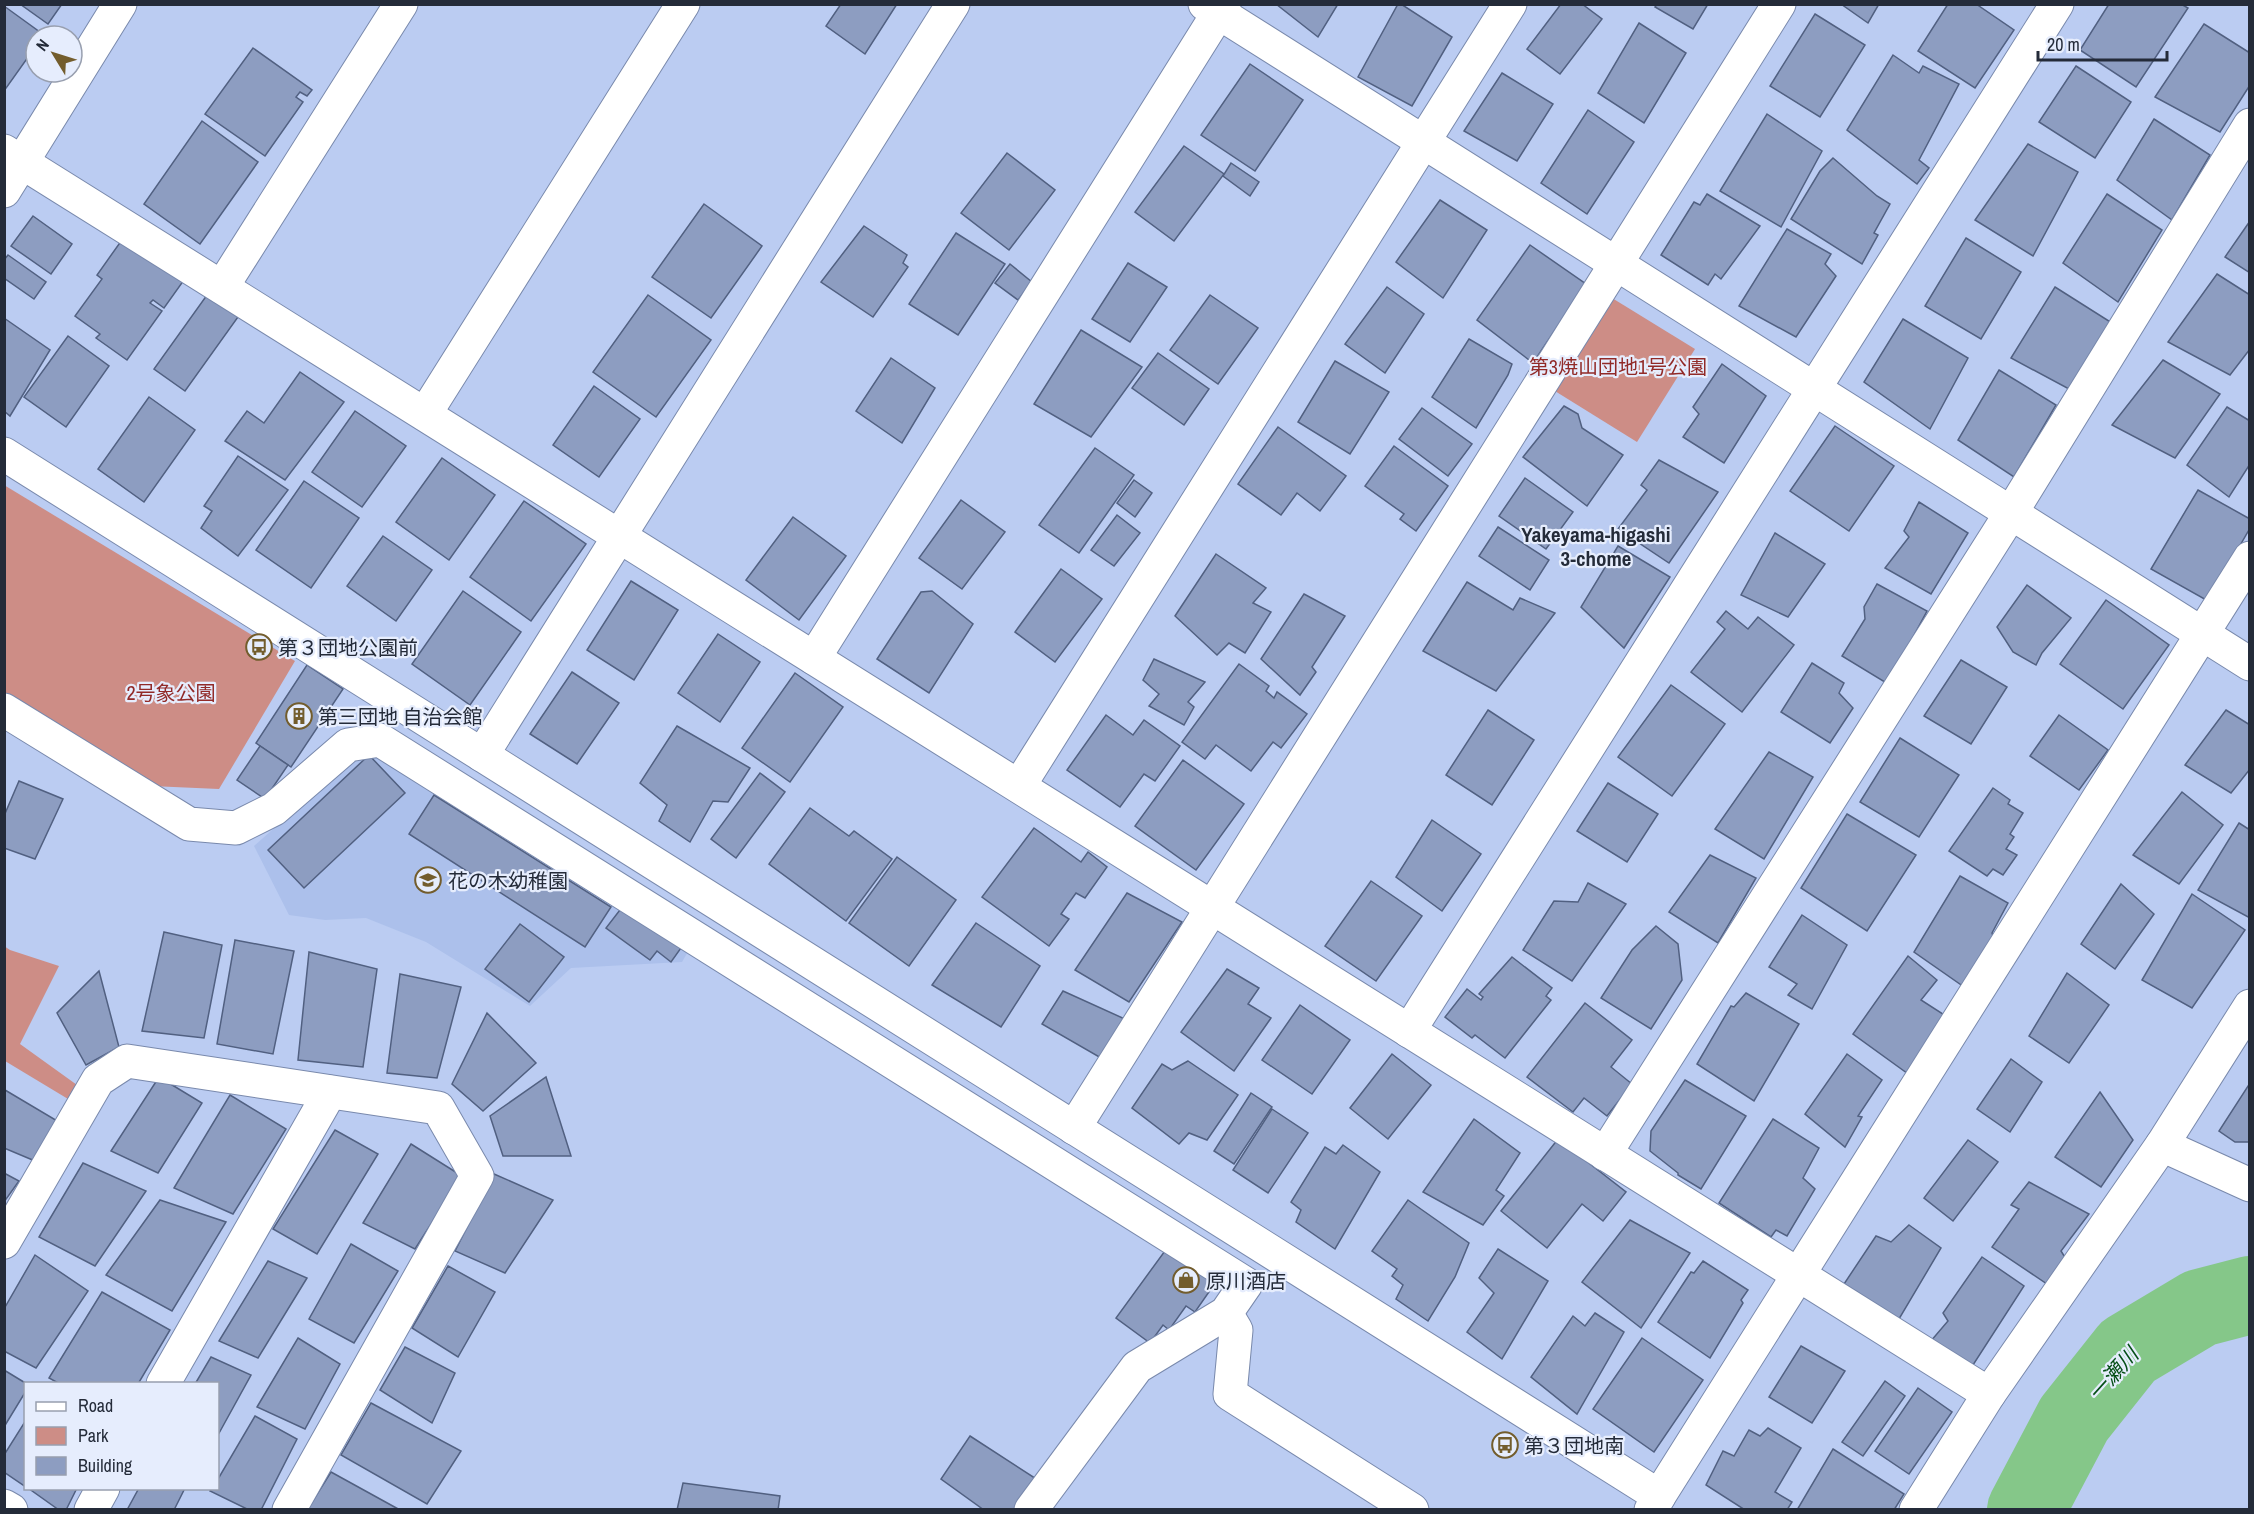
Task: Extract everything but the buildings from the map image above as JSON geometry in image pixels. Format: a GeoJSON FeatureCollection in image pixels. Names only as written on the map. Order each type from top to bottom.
{"type":"FeatureCollection","features":[{"type":"Feature","properties":{"kind":"street"},"geometry":{"type":"LineString","coordinates":[[4,191],[13,156],[120,4]]}},
{"type":"Feature","properties":{"kind":"street"},"geometry":{"type":"LineString","coordinates":[[222,287],[401,4]]}},
{"type":"Feature","properties":{"kind":"street"},"geometry":{"type":"LineString","coordinates":[[425,414],[683,4]]}},
{"type":"Feature","properties":{"kind":"street"},"geometry":{"type":"LineString","coordinates":[[482,755],[952,4]]}},
{"type":"Feature","properties":{"kind":"street"},"geometry":{"type":"LineString","coordinates":[[1019,786],[1510,4]]}},
{"type":"Feature","properties":{"kind":"street"},"geometry":{"type":"LineString","coordinates":[[1074,1128],[1779,4]]}},
{"type":"Feature","properties":{"kind":"street"},"geometry":{"type":"LineString","coordinates":[[1410,1031],[2057,4]]}},
{"type":"Feature","properties":{"kind":"street"},"geometry":{"type":"LineString","coordinates":[[814,658],[1216,7],[1616,264],[2250,664]]}},
{"type":"Feature","properties":{"kind":"street"},"geometry":{"type":"LineString","coordinates":[[1605,1154],[2011,513],[2249,126]]}},
{"type":"Feature","properties":{"kind":"street"},"geometry":{"type":"LineString","coordinates":[[13,156],[1989,1394]]}},
{"type":"Feature","properties":{"kind":"street"},"geometry":{"type":"LineString","coordinates":[[4,454],[1074,1128],[1655,1503],[2250,558]]}},
{"type":"Feature","properties":{"kind":"street"},"geometry":{"type":"LineString","coordinates":[[4,710],[189,824],[236,828],[274,809],[348,745],[380,740],[1246,1284],[1226,1313],[1137,1367],[1031,1509]]}},
{"type":"Feature","properties":{"kind":"street"},"geometry":{"type":"LineString","coordinates":[[1916,1509],[1989,1394],[2162,1145],[2250,1006]]}},
{"type":"Feature","properties":{"kind":"street"},"geometry":{"type":"LineString","coordinates":[[4,1242],[99,1080],[127,1061],[438,1108],[477,1176],[289,1509]]}},
{"type":"Feature","properties":{"kind":"street"},"geometry":{"type":"LineString","coordinates":[[164,1382],[330,1092]]}},
{"type":"Feature","properties":{"kind":"street"},"geometry":{"type":"LineString","coordinates":[[2162,1145],[2250,1185]]}},
{"type":"Feature","properties":{"kind":"street"},"geometry":{"type":"LineString","coordinates":[[1226,1313],[1236,1330],[1230,1394],[1412,1509]]}},
{"type":"Feature","properties":{"kind":"street"},"geometry":{"type":"LineString","coordinates":[[91,1509],[102,1490]]}},
{"type":"Feature","properties":{"kind":"street"},"geometry":{"type":"LineString","coordinates":[[4,1506],[11,1509]]}},
{"type":"Feature","properties":{"kind":"shaded area","name":"花の木幼稚園"},"geometry":{"type":"Polygon","coordinates":[[[372,749],[690,948],[682,962],[571,968],[530,1006],[426,942],[366,918],[325,920],[289,915],[254,846],[359,753],[372,749]]]}},
{"type":"Feature","properties":{"kind":"green space","name":"第3焼山団地1号公園"},"geometry":{"type":"Polygon","coordinates":[[[1599,290],[1695,349],[1637,442],[1542,383],[1599,290]]]}},
{"type":"Feature","properties":{"kind":"green space","name":"2号象公園"},"geometry":{"type":"Polygon","coordinates":[[[4,485],[295,661],[219,789],[151,786],[5,693],[4,485]]]}},
{"type":"Feature","properties":{"kind":"green space"},"geometry":{"type":"Polygon","coordinates":[[[4,946],[59,966],[20,1044],[84,1090],[78,1105],[5,1061],[4,946]]]}},
{"type":"Feature","properties":{"kind":"waterway","name":"一瀬川"},"geometry":{"type":"LineString","coordinates":[[2026,1510],[2074,1419],[2128,1351],[2200,1308],[2250,1295]]}},
{"type":"Feature","properties":{"kind":"place","name":"第３団地公園前"},"geometry":{"type":"Point","coordinates":[259,647]}},
{"type":"Feature","properties":{"kind":"place","name":"第三団地 自治会館"},"geometry":{"type":"Point","coordinates":[299,716]}},
{"type":"Feature","properties":{"kind":"place","name":"花の木幼稚園"},"geometry":{"type":"Point","coordinates":[428,880]}},
{"type":"Feature","properties":{"kind":"place","name":"原川酒店"},"geometry":{"type":"Point","coordinates":[1186,1280]}},
{"type":"Feature","properties":{"kind":"place","name":"第３団地南"},"geometry":{"type":"Point","coordinates":[1505,1445]}},
{"type":"Feature","properties":{"kind":"district","name":"Yakeyama-higashi 3-chome"},"geometry":{"type":"Point","coordinates":[1596,546]}}]}
